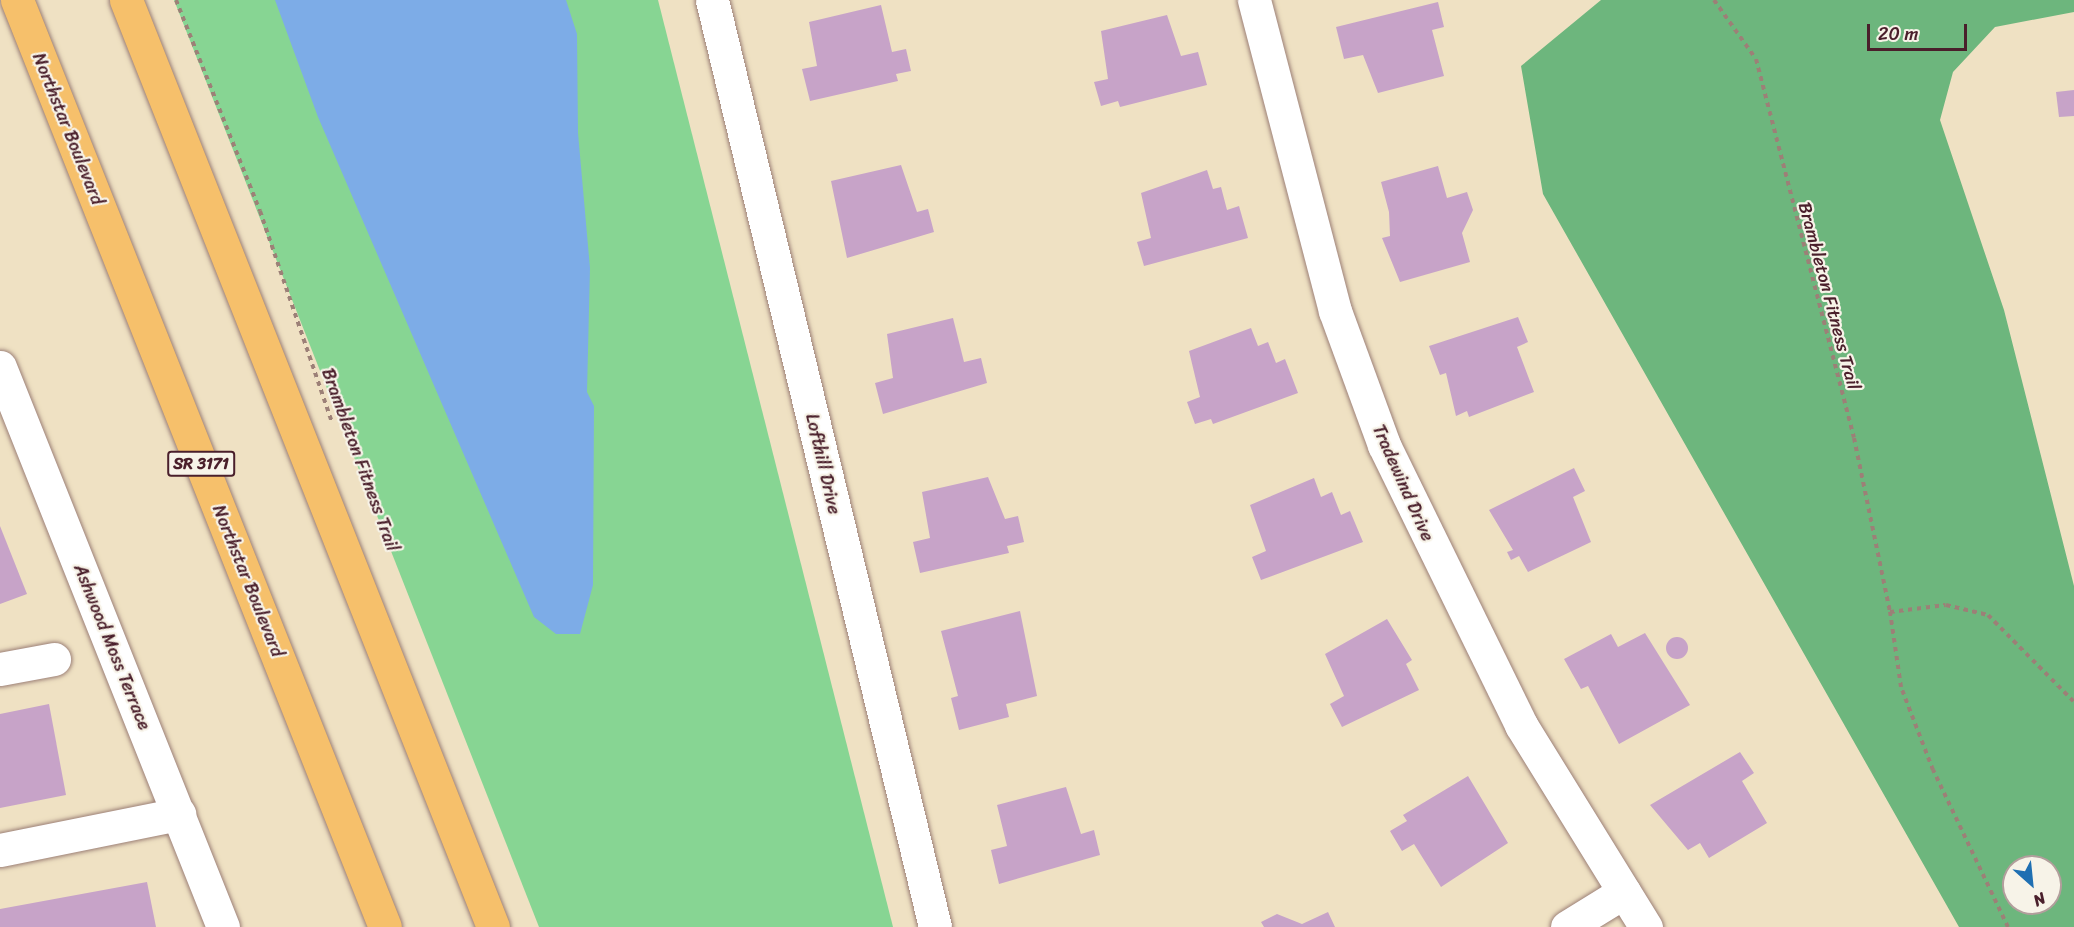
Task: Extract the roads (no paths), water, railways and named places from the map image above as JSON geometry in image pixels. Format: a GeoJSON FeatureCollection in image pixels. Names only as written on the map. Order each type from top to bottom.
{"type":"FeatureCollection","features":[{"type":"Feature","properties":{"kind":"main road","name":"Northstar Boulevard"},"geometry":{"type":"LineString","coordinates":[[17,0],[385,927]]}},
{"type":"Feature","properties":{"kind":"main road"},"geometry":{"type":"LineString","coordinates":[[126,0],[493,927]]}},
{"type":"Feature","properties":{"kind":"street","name":"Lofthill Drive"},"geometry":{"type":"LineString","coordinates":[[712,0],[935,927]]}},
{"type":"Feature","properties":{"kind":"street","name":"Tradewind Drive"},"geometry":{"type":"LineString","coordinates":[[1254,0],[1335,311],[1384,445],[1521,725],[1646,927]]}},
{"type":"Feature","properties":{"kind":"street","name":"Ashwood Moss Terrace"},"geometry":{"type":"LineString","coordinates":[[0,367],[223,927]]}},
{"type":"Feature","properties":{"kind":"street"},"geometry":{"type":"LineString","coordinates":[[0,669],[54,659]]}},
{"type":"Feature","properties":{"kind":"street"},"geometry":{"type":"LineString","coordinates":[[0,850],[179,814]]}},
{"type":"Feature","properties":{"kind":"street"},"geometry":{"type":"LineString","coordinates":[[1567,927],[1624,892]]}},
{"type":"Feature","properties":{"kind":"water"},"geometry":{"type":"Polygon","coordinates":[[[275,0],[566,0],[577,34],[578,133],[590,268],[587,392],[594,406],[593,585],[580,634],[556,634],[534,617],[318,117],[275,0]]]}}]}
